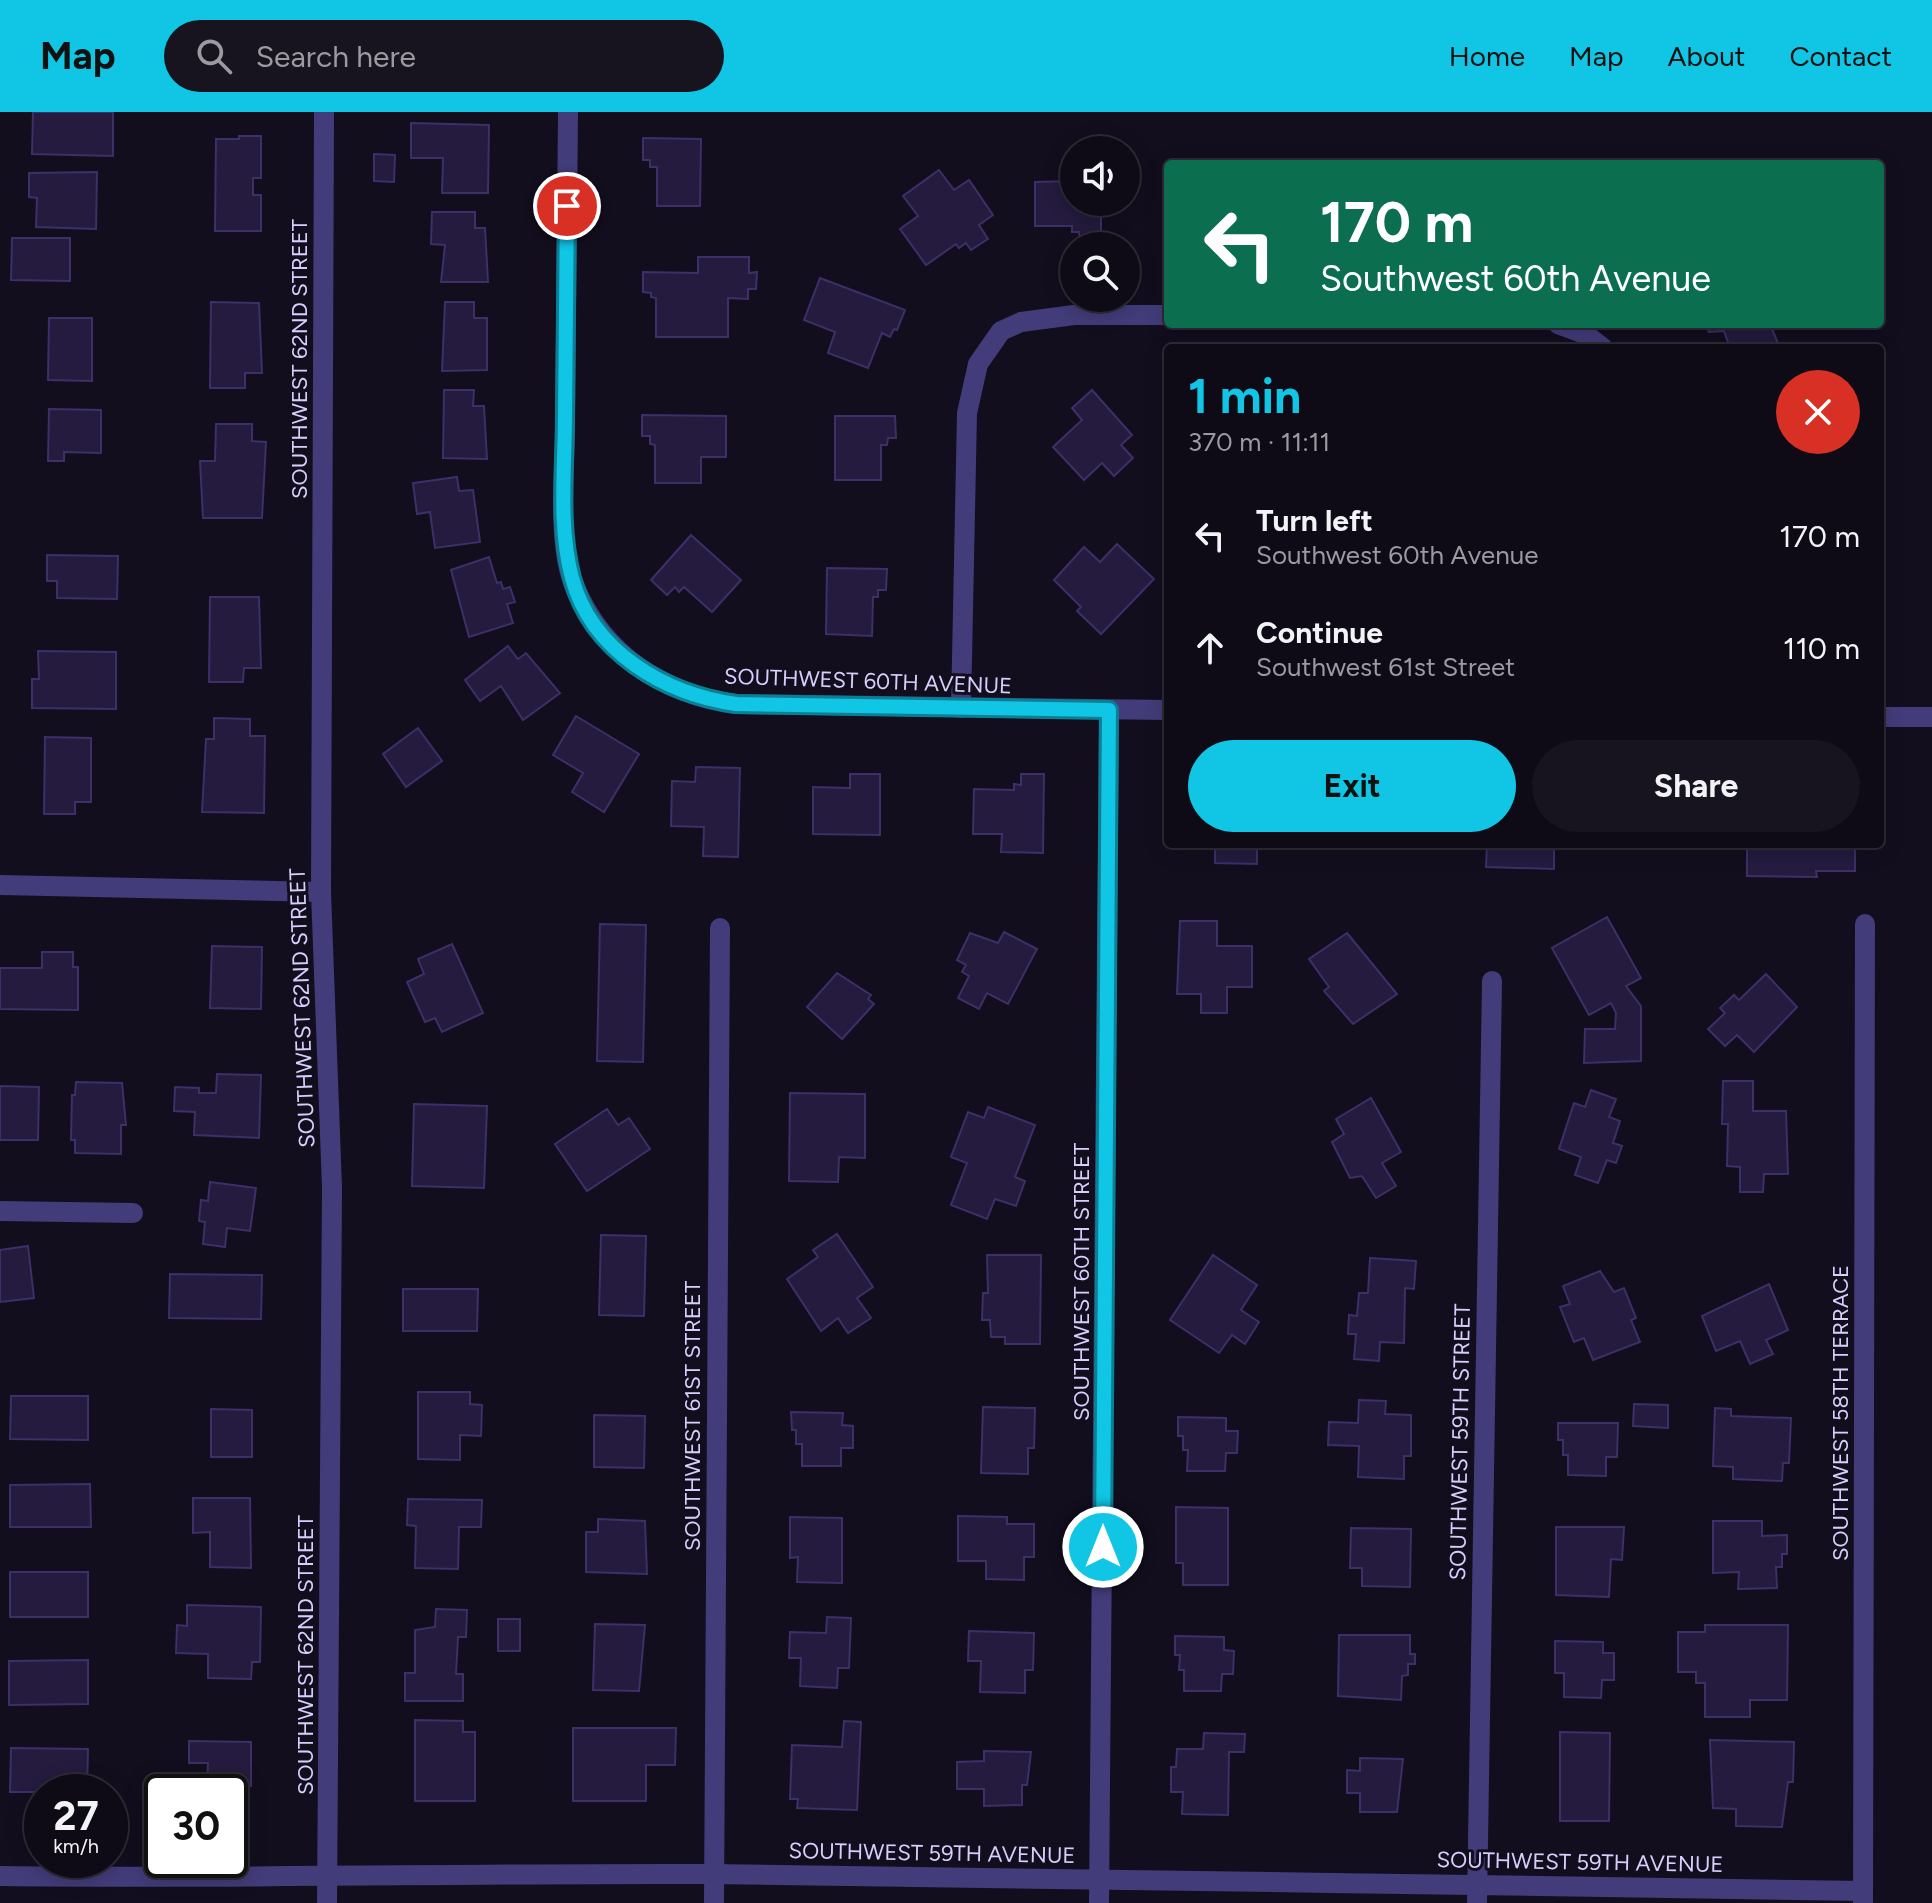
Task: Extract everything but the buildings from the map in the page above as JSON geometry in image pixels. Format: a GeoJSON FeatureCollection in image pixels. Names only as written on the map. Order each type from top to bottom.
{"type":"FeatureCollection","features":[{"type":"Feature","properties":{"kind":"street","name":"SOUTHWEST 62ND STREET"},"geometry":{"type":"LineString","coordinates":[[324,112],[321,892],[332,1188],[327,1903]]}},
{"type":"Feature","properties":{"kind":"street","name":"SOUTHWEST 60TH AVENUE"},"geometry":{"type":"LineString","coordinates":[[568,112],[566,529],[572,580],[594,622],[614,647],[639,669],[677,690],[699,698],[755,706],[1164,710]]}},
{"type":"Feature","properties":{"kind":"street"},"geometry":{"type":"LineString","coordinates":[[961,708],[968,401],[978,364],[1001,331],[1021,322],[1056,317],[1164,315]]}},
{"type":"Feature","properties":{"kind":"street"},"geometry":{"type":"LineString","coordinates":[[1569,328],[1585,334],[1598,344]]}},
{"type":"Feature","properties":{"kind":"street","name":"SOUTHWEST 60TH STREET"},"geometry":{"type":"LineString","coordinates":[[1099,1903],[1109,710]]}},
{"type":"Feature","properties":{"kind":"street"},"geometry":{"type":"LineString","coordinates":[[1884,717],[1932,717]]}},
{"type":"Feature","properties":{"kind":"street"},"geometry":{"type":"LineString","coordinates":[[0,885],[321,892]]}},
{"type":"Feature","properties":{"kind":"street","name":"SOUTHWEST 58TH TERRACE"},"geometry":{"type":"LineString","coordinates":[[1863,1897],[1865,924]]}},
{"type":"Feature","properties":{"kind":"street","name":"SOUTHWEST 61ST STREET"},"geometry":{"type":"LineString","coordinates":[[714,1903],[720,928]]}},
{"type":"Feature","properties":{"kind":"street","name":"SOUTHWEST 59TH STREET"},"geometry":{"type":"LineString","coordinates":[[1477,1894],[1492,981]]}},
{"type":"Feature","properties":{"kind":"street"},"geometry":{"type":"LineString","coordinates":[[0,1211],[133,1213]]}},
{"type":"Feature","properties":{"kind":"street","name":"SOUTHWEST 59TH AVENUE"},"geometry":{"type":"LineString","coordinates":[[0,1876],[261,1879],[327,1875],[714,1874],[1100,1879],[1477,1894],[1863,1897]]}},
{"type":"Feature","properties":{"kind":"route"},"geometry":{"type":"LineString","coordinates":[[567,206],[565,517],[569,562],[572,580],[582,601],[606,639],[621,655],[677,690],[699,698],[736,704],[1109,710],[1103,1547]]}}]}
